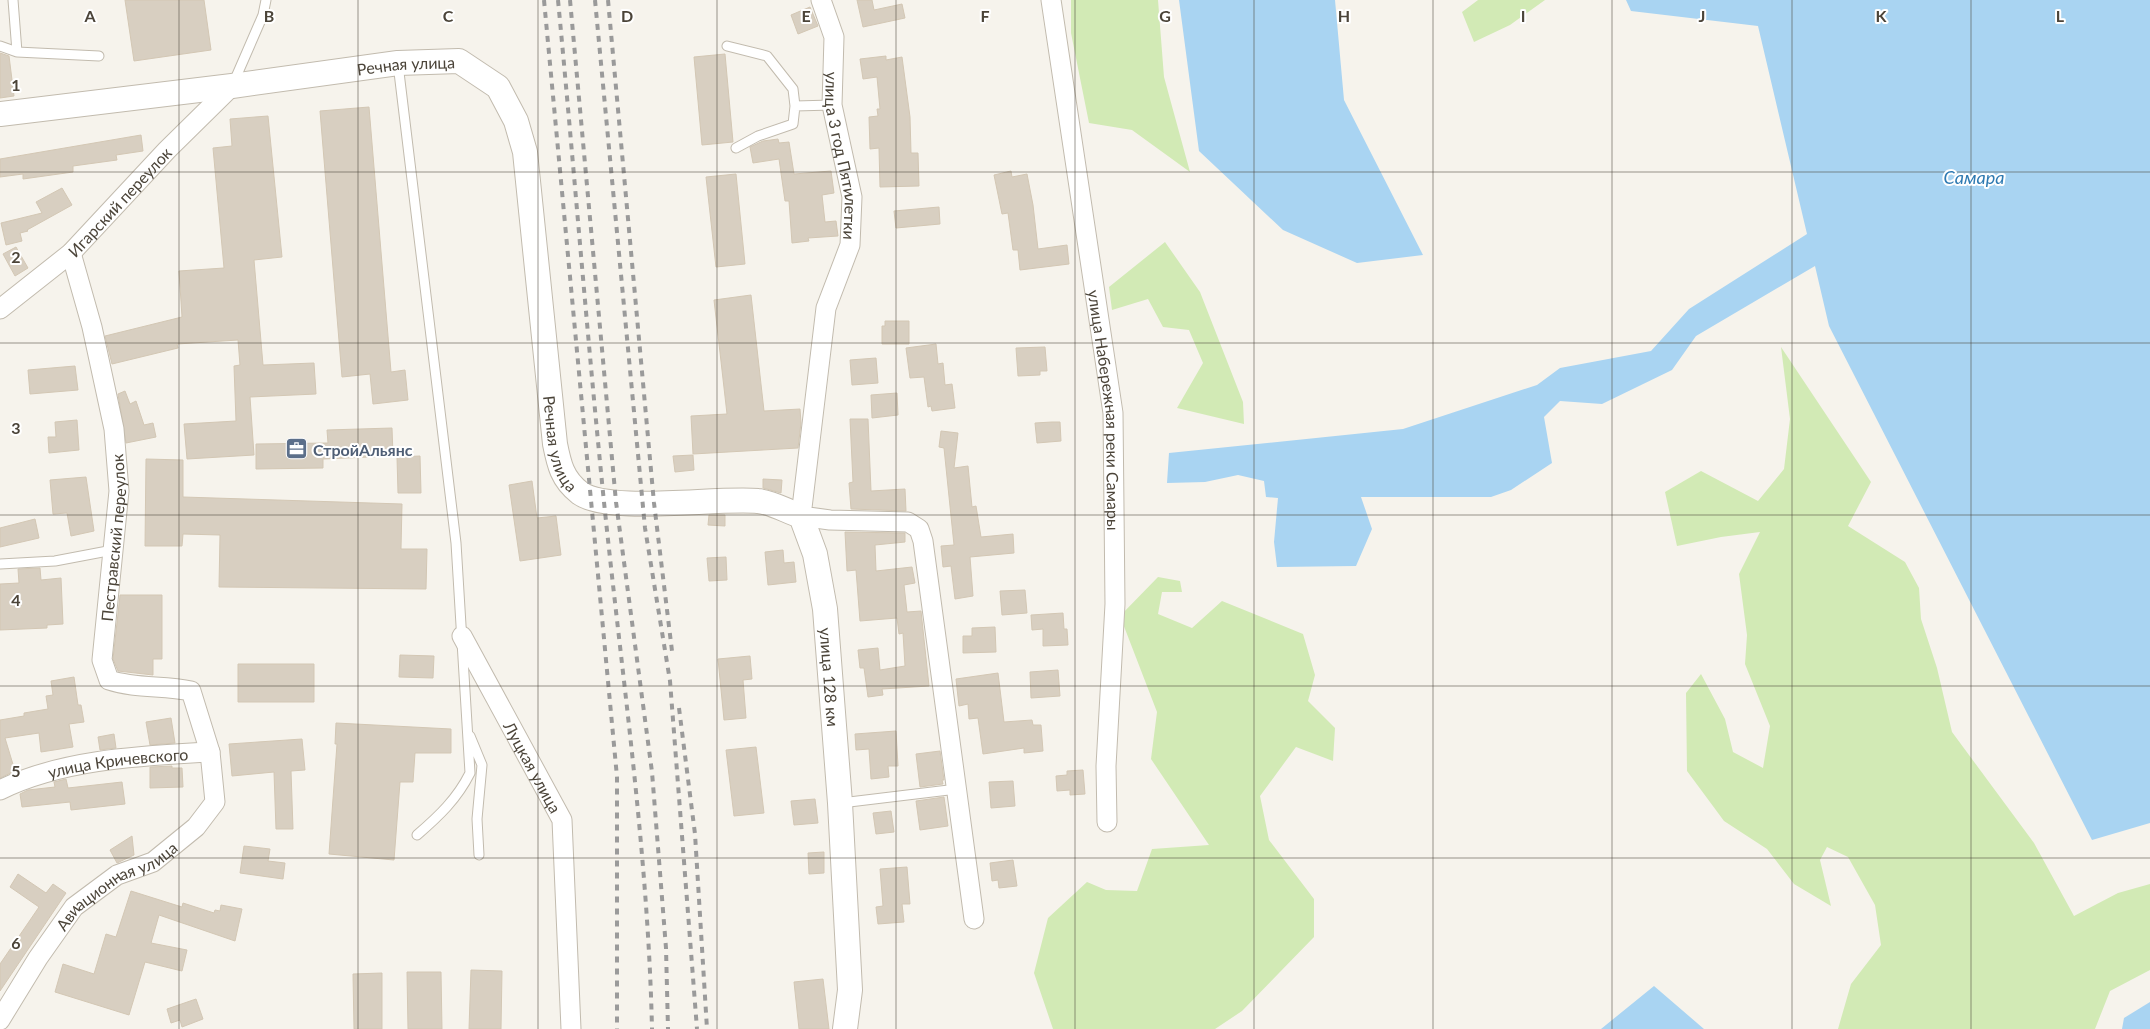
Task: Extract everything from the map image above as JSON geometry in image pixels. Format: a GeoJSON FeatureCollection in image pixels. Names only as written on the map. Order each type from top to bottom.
{"type":"FeatureCollection","features":[{"type":"Feature","properties":{"kind":"street","name":"улица 3 год Пятилетки"},"geometry":{"type":"LineString","coordinates":[[801,516],[826,308],[836,276],[850,244],[852,197],[832,105],[834,37],[821,0]]}},
{"type":"Feature","properties":{"kind":"street","name":"улица Набережная реки Самары"},"geometry":{"type":"LineString","coordinates":[[1051,0],[1113,413],[1114,604],[1106,766],[1107,822]]}},
{"type":"Feature","properties":{"kind":"street","name":"Речная улица"},"geometry":{"type":"LineString","coordinates":[[0,114],[398,64],[459,61],[498,87],[516,121],[525,152],[554,444],[560,470],[570,484],[581,494],[616,502],[643,504],[759,501],[801,516]]}},
{"type":"Feature","properties":{"kind":"street","name":"Игарский переулок"},"geometry":{"type":"LineString","coordinates":[[0,309],[71,253],[168,150],[232,86]]}},
{"type":"Feature","properties":{"kind":"street","name":"Пестравский переулок"},"geometry":{"type":"LineString","coordinates":[[71,253],[92,327],[114,428],[118,491],[102,660],[109,680],[127,686],[178,688],[191,691],[210,752]]}},
{"type":"Feature","properties":{"kind":"street"},"geometry":{"type":"LineString","coordinates":[[801,516],[830,520],[908,522],[918,529],[923,541],[958,789],[974,919]]}},
{"type":"Feature","properties":{"kind":"street","name":"улица 128 км"},"geometry":{"type":"LineString","coordinates":[[801,516],[814,554],[825,609],[840,803],[850,990],[845,1029]]}},
{"type":"Feature","properties":{"kind":"street","name":"Луцкая улица"},"geometry":{"type":"LineString","coordinates":[[462,636],[562,820],[571,1029]]}},
{"type":"Feature","properties":{"kind":"street","name":"улица Кричевского"},"geometry":{"type":"LineString","coordinates":[[0,790],[21,780],[129,757],[210,752]]}},
{"type":"Feature","properties":{"kind":"street","name":"Авиационная улица"},"geometry":{"type":"LineString","coordinates":[[0,1020],[38,958],[74,907],[117,875],[153,862],[196,826],[215,802],[210,752]]}},
{"type":"Feature","properties":{"kind":"lane"},"geometry":{"type":"LineString","coordinates":[[13,0],[17,52]]}},
{"type":"Feature","properties":{"kind":"lane"},"geometry":{"type":"LineString","coordinates":[[232,86],[263,15],[266,0]]}},
{"type":"Feature","properties":{"kind":"lane"},"geometry":{"type":"LineString","coordinates":[[0,46],[17,52],[99,56]]}},
{"type":"Feature","properties":{"kind":"lane"},"geometry":{"type":"LineString","coordinates":[[727,46],[767,56],[793,90],[795,106],[793,124],[758,136],[736,148]]}},
{"type":"Feature","properties":{"kind":"lane"},"geometry":{"type":"LineString","coordinates":[[398,64],[456,544],[470,773],[460,792],[436,819],[418,835]]}},
{"type":"Feature","properties":{"kind":"lane"},"geometry":{"type":"LineString","coordinates":[[795,106],[832,105]]}},
{"type":"Feature","properties":{"kind":"lane"},"geometry":{"type":"LineString","coordinates":[[0,564],[55,561],[113,550]]}},
{"type":"Feature","properties":{"kind":"lane"},"geometry":{"type":"LineString","coordinates":[[467,729],[482,765],[478,819],[479,855]]}},
{"type":"Feature","properties":{"kind":"lane"},"geometry":{"type":"LineString","coordinates":[[840,803],[958,789]]}},
{"type":"Feature","properties":{"kind":"green space"},"geometry":{"type":"Polygon","coordinates":[[[1071,0],[1158,0],[1164,77],[1190,172],[1132,130],[1089,123],[1071,33],[1071,0]]]}},
{"type":"Feature","properties":{"kind":"green space"},"geometry":{"type":"Polygon","coordinates":[[[1478,0],[1545,0],[1510,25],[1474,42],[1462,12],[1478,0]]]}},
{"type":"Feature","properties":{"kind":"green space"},"geometry":{"type":"Polygon","coordinates":[[[1165,242],[1200,292],[1243,402],[1244,424],[1177,408],[1203,363],[1189,330],[1163,327],[1148,299],[1112,310],[1109,287],[1165,242]]]}},
{"type":"Feature","properties":{"kind":"green space"},"geometry":{"type":"Polygon","coordinates":[[[1781,347],[1871,482],[1848,526],[1905,562],[1919,588],[1921,619],[1937,668],[1952,732],[2034,843],[2074,916],[2118,893],[2150,884],[2150,970],[2110,991],[2095,1029],[1838,1029],[1851,984],[1881,945],[1875,905],[1848,857],[1827,847],[1820,860],[1831,906],[1794,884],[1767,849],[1724,821],[1687,771],[1686,693],[1701,674],[1725,719],[1733,752],[1763,768],[1770,726],[1745,664],[1747,635],[1739,574],[1760,532],[1721,537],[1677,546],[1665,492],[1701,471],[1758,501],[1784,469],[1790,419],[1781,347]]]}},
{"type":"Feature","properties":{"kind":"green space"},"geometry":{"type":"Polygon","coordinates":[[[1158,577],[1180,581],[1182,592],[1162,592],[1158,614],[1192,628],[1222,601],[1303,634],[1315,675],[1308,701],[1335,728],[1333,761],[1296,747],[1260,796],[1269,840],[1314,899],[1314,937],[1242,1011],[1215,1029],[1053,1029],[1034,973],[1048,918],[1087,882],[1106,890],[1137,891],[1152,849],[1209,845],[1151,759],[1157,712],[1120,616],[1158,577]]]}},
{"type":"Feature","properties":{"kind":"water"},"geometry":{"type":"Polygon","coordinates":[[[1179,0],[1335,0],[1344,100],[1423,255],[1357,263],[1283,230],[1199,151],[1179,0]]]}},
{"type":"Feature","properties":{"kind":"water","name":"Самара"},"geometry":{"type":"Polygon","coordinates":[[[1626,0],[2150,0],[2150,823],[2092,840],[1829,326],[1815,266],[1696,336],[1672,370],[1602,404],[1560,401],[1544,417],[1552,463],[1511,490],[1491,497],[1361,497],[1372,529],[1356,566],[1277,567],[1274,542],[1278,498],[1266,497],[1264,481],[1238,475],[1205,482],[1167,483],[1169,453],[1403,429],[1537,385],[1560,368],[1651,351],[1689,309],[1807,234],[1758,26],[1631,11],[1626,0]]]}},
{"type":"Feature","properties":{"kind":"water"},"geometry":{"type":"Polygon","coordinates":[[[1654,986],[1704,1029],[1601,1029],[1654,986]]]}},
{"type":"Feature","properties":{"kind":"water"},"geometry":{"type":"Polygon","coordinates":[[[2150,1002],[2150,1029],[2122,1029],[2124,1018],[2150,1002]]]}},
{"type":"Feature","properties":{"kind":"building"},"geometry":{"type":"Polygon","coordinates":[[[125,0],[204,0],[211,50],[134,61],[125,0]]]}},
{"type":"Feature","properties":{"kind":"building"},"geometry":{"type":"Polygon","coordinates":[[[857,0],[872,0],[874,10],[902,4],[905,18],[863,27],[857,0]]]}},
{"type":"Feature","properties":{"kind":"building"},"geometry":{"type":"Polygon","coordinates":[[[810,7],[818,26],[798,34],[791,15],[810,7]]]}},
{"type":"Feature","properties":{"kind":"building"},"geometry":{"type":"Polygon","coordinates":[[[0,53],[9,56],[14,96],[0,98],[0,53]]]}},
{"type":"Feature","properties":{"kind":"building"},"geometry":{"type":"Polygon","coordinates":[[[725,54],[733,142],[702,145],[694,57],[725,54]]]}},
{"type":"Feature","properties":{"kind":"building"},"geometry":{"type":"Polygon","coordinates":[[[886,56],[886,60],[902,57],[910,117],[911,153],[918,153],[919,186],[880,187],[879,148],[870,149],[869,117],[878,116],[877,109],[880,109],[877,77],[863,79],[860,59],[886,56]]]}},
{"type":"Feature","properties":{"kind":"building"},"geometry":{"type":"Polygon","coordinates":[[[369,107],[391,372],[405,370],[408,400],[373,404],[370,374],[342,377],[320,111],[369,107]]]}},
{"type":"Feature","properties":{"kind":"building"},"geometry":{"type":"Polygon","coordinates":[[[268,116],[282,257],[254,260],[263,365],[314,363],[316,394],[250,397],[254,455],[187,459],[184,424],[236,421],[234,366],[240,365],[238,340],[177,344],[178,348],[112,364],[105,336],[182,317],[179,271],[224,268],[213,148],[232,146],[230,119],[268,116]]]}},
{"type":"Feature","properties":{"kind":"building"},"geometry":{"type":"Polygon","coordinates":[[[141,135],[143,151],[116,155],[117,160],[73,166],[73,172],[23,179],[23,174],[0,177],[0,159],[141,135]]]}},
{"type":"Feature","properties":{"kind":"building"},"geometry":{"type":"Polygon","coordinates":[[[778,139],[779,143],[789,142],[794,174],[831,171],[834,193],[822,195],[825,222],[836,221],[838,236],[808,238],[809,241],[792,243],[789,201],[785,201],[779,159],[753,163],[750,147],[763,141],[778,139]]]}},
{"type":"Feature","properties":{"kind":"building"},"geometry":{"type":"Polygon","coordinates":[[[1011,171],[1012,177],[1027,174],[1038,249],[1067,245],[1069,264],[1020,270],[1018,250],[1013,250],[1008,213],[1002,214],[994,175],[1011,171]]]}},
{"type":"Feature","properties":{"kind":"building"},"geometry":{"type":"Polygon","coordinates":[[[736,174],[745,264],[716,267],[706,177],[736,174]]]}},
{"type":"Feature","properties":{"kind":"building"},"geometry":{"type":"Polygon","coordinates":[[[62,188],[72,205],[28,231],[20,233],[22,241],[6,245],[1,223],[42,213],[36,202],[62,188]]]}},
{"type":"Feature","properties":{"kind":"building"},"geometry":{"type":"Polygon","coordinates":[[[939,207],[940,224],[896,228],[894,211],[939,207]]]}},
{"type":"Feature","properties":{"kind":"building"},"geometry":{"type":"Polygon","coordinates":[[[16,247],[28,268],[15,276],[3,254],[16,247]]]}},
{"type":"Feature","properties":{"kind":"building"},"geometry":{"type":"Polygon","coordinates":[[[751,295],[764,411],[800,409],[801,423],[798,448],[693,454],[691,416],[727,414],[714,300],[751,295]]]}},
{"type":"Feature","properties":{"kind":"building"},"geometry":{"type":"Polygon","coordinates":[[[885,321],[909,321],[909,344],[882,344],[882,326],[885,326],[885,321]]]}},
{"type":"Feature","properties":{"kind":"building"},"geometry":{"type":"Polygon","coordinates":[[[936,344],[938,364],[943,363],[945,385],[952,384],[955,408],[932,411],[931,406],[928,407],[924,377],[910,378],[906,348],[936,344]]]}},
{"type":"Feature","properties":{"kind":"building"},"geometry":{"type":"Polygon","coordinates":[[[1045,347],[1047,371],[1040,371],[1040,375],[1018,376],[1016,348],[1045,347]]]}},
{"type":"Feature","properties":{"kind":"building"},"geometry":{"type":"Polygon","coordinates":[[[876,358],[878,383],[852,385],[850,360],[876,358]]]}},
{"type":"Feature","properties":{"kind":"building"},"geometry":{"type":"Polygon","coordinates":[[[75,366],[78,390],[30,394],[28,370],[75,366]]]}},
{"type":"Feature","properties":{"kind":"building"},"geometry":{"type":"Polygon","coordinates":[[[125,391],[130,404],[136,401],[144,425],[153,423],[156,437],[126,443],[118,394],[125,391]]]}},
{"type":"Feature","properties":{"kind":"building"},"geometry":{"type":"Polygon","coordinates":[[[897,393],[898,415],[872,418],[871,395],[897,393]]]}},
{"type":"Feature","properties":{"kind":"building"},"geometry":{"type":"Polygon","coordinates":[[[850,419],[868,419],[871,491],[905,489],[906,511],[851,509],[849,483],[853,482],[850,419]]]}},
{"type":"Feature","properties":{"kind":"building"},"geometry":{"type":"Polygon","coordinates":[[[77,420],[79,450],[49,453],[48,437],[56,437],[55,422],[77,420]]]}},
{"type":"Feature","properties":{"kind":"building"},"geometry":{"type":"Polygon","coordinates":[[[1060,422],[1061,441],[1037,443],[1035,423],[1060,422]]]}},
{"type":"Feature","properties":{"kind":"building"},"geometry":{"type":"Polygon","coordinates":[[[392,428],[393,456],[323,459],[323,468],[256,469],[256,444],[328,443],[327,430],[392,428]]]}},
{"type":"Feature","properties":{"kind":"building"},"geometry":{"type":"Polygon","coordinates":[[[941,431],[958,433],[954,468],[968,466],[972,507],[976,506],[981,537],[1013,534],[1014,553],[970,557],[973,596],[955,599],[951,566],[943,567],[941,546],[954,545],[944,448],[939,447],[941,431]]]}},
{"type":"Feature","properties":{"kind":"building"},"geometry":{"type":"Polygon","coordinates":[[[693,455],[694,470],[675,472],[673,456],[693,455]]]}},
{"type":"Feature","properties":{"kind":"building"},"geometry":{"type":"Polygon","coordinates":[[[420,456],[421,493],[398,493],[397,457],[420,456]]]}},
{"type":"Feature","properties":{"kind":"building"},"geometry":{"type":"Polygon","coordinates":[[[146,459],[183,460],[183,497],[402,504],[401,549],[427,549],[426,589],[219,587],[220,535],[183,534],[182,546],[145,546],[146,459]]]}},
{"type":"Feature","properties":{"kind":"building"},"geometry":{"type":"Polygon","coordinates":[[[86,477],[94,531],[71,536],[67,513],[53,514],[50,480],[86,477]]]}},
{"type":"Feature","properties":{"kind":"building"},"geometry":{"type":"Polygon","coordinates":[[[763,479],[782,480],[781,493],[763,488],[763,479]]]}},
{"type":"Feature","properties":{"kind":"building"},"geometry":{"type":"Polygon","coordinates":[[[532,481],[537,518],[556,516],[561,555],[520,561],[509,485],[532,481]]]}},
{"type":"Feature","properties":{"kind":"building"},"geometry":{"type":"Polygon","coordinates":[[[709,515],[725,515],[725,526],[708,525],[709,515]]]}},
{"type":"Feature","properties":{"kind":"building"},"geometry":{"type":"Polygon","coordinates":[[[35,519],[39,538],[0,547],[0,528],[35,519]]]}},
{"type":"Feature","properties":{"kind":"building"},"geometry":{"type":"Polygon","coordinates":[[[845,532],[905,533],[905,542],[875,545],[876,571],[912,567],[915,583],[904,585],[907,612],[921,611],[929,686],[882,689],[883,695],[868,697],[864,668],[860,668],[858,650],[878,648],[880,670],[905,666],[903,633],[899,634],[897,618],[860,621],[856,570],[847,571],[845,532]]]}},
{"type":"Feature","properties":{"kind":"building"},"geometry":{"type":"Polygon","coordinates":[[[783,550],[784,563],[794,562],[796,582],[768,585],[765,552],[783,550]]]}},
{"type":"Feature","properties":{"kind":"building"},"geometry":{"type":"Polygon","coordinates":[[[726,557],[727,580],[709,581],[707,558],[726,557]]]}},
{"type":"Feature","properties":{"kind":"building"},"geometry":{"type":"Polygon","coordinates":[[[40,568],[41,580],[61,578],[63,624],[47,625],[47,628],[0,630],[0,584],[19,583],[18,569],[40,568]]]}},
{"type":"Feature","properties":{"kind":"building"},"geometry":{"type":"Polygon","coordinates":[[[1025,590],[1027,613],[1002,615],[1000,591],[1025,590]]]}},
{"type":"Feature","properties":{"kind":"building"},"geometry":{"type":"Polygon","coordinates":[[[120,595],[162,595],[162,659],[153,659],[153,675],[118,671],[113,659],[120,595]]]}},
{"type":"Feature","properties":{"kind":"building"},"geometry":{"type":"Polygon","coordinates":[[[1063,613],[1068,645],[1043,646],[1043,629],[1032,630],[1031,615],[1063,613]]]}},
{"type":"Feature","properties":{"kind":"building"},"geometry":{"type":"Polygon","coordinates":[[[995,627],[996,652],[963,653],[963,636],[972,636],[972,628],[995,627]]]}},
{"type":"Feature","properties":{"kind":"building"},"geometry":{"type":"Polygon","coordinates":[[[400,655],[434,656],[433,678],[399,677],[400,655]]]}},
{"type":"Feature","properties":{"kind":"building"},"geometry":{"type":"Polygon","coordinates":[[[750,656],[752,679],[743,680],[746,718],[724,720],[718,659],[750,656]]]}},
{"type":"Feature","properties":{"kind":"building"},"geometry":{"type":"Polygon","coordinates":[[[238,664],[314,664],[314,702],[238,702],[238,664]]]}},
{"type":"Feature","properties":{"kind":"building"},"geometry":{"type":"Polygon","coordinates":[[[1058,670],[1060,696],[1031,698],[1030,672],[1058,670]]]}},
{"type":"Feature","properties":{"kind":"building"},"geometry":{"type":"Polygon","coordinates":[[[998,673],[1004,722],[1032,720],[1033,725],[1041,725],[1043,751],[1024,753],[1024,748],[983,754],[978,718],[969,719],[968,704],[959,706],[956,679],[998,673]]]}},
{"type":"Feature","properties":{"kind":"building"},"geometry":{"type":"Polygon","coordinates":[[[74,677],[78,705],[81,705],[84,722],[69,724],[73,747],[41,752],[39,733],[5,738],[15,771],[0,778],[0,720],[48,709],[46,696],[53,695],[51,681],[74,677]]]}},
{"type":"Feature","properties":{"kind":"building"},"geometry":{"type":"Polygon","coordinates":[[[171,718],[175,743],[150,745],[146,722],[171,718]]]}},
{"type":"Feature","properties":{"kind":"building"},"geometry":{"type":"Polygon","coordinates":[[[336,723],[451,729],[451,753],[415,753],[413,782],[400,782],[394,860],[329,854],[337,744],[335,744],[336,723]]]}},
{"type":"Feature","properties":{"kind":"building"},"geometry":{"type":"Polygon","coordinates":[[[896,731],[898,766],[888,766],[889,777],[871,779],[869,749],[856,750],[855,734],[896,731]]]}},
{"type":"Feature","properties":{"kind":"building"},"geometry":{"type":"Polygon","coordinates":[[[114,734],[116,748],[100,750],[98,737],[114,734]]]}},
{"type":"Feature","properties":{"kind":"building"},"geometry":{"type":"Polygon","coordinates":[[[302,739],[305,770],[291,771],[293,829],[276,829],[274,772],[232,776],[229,744],[302,739]]]}},
{"type":"Feature","properties":{"kind":"building"},"geometry":{"type":"Polygon","coordinates":[[[756,747],[764,813],[734,816],[726,750],[756,747]]]}},
{"type":"Feature","properties":{"kind":"building"},"geometry":{"type":"Polygon","coordinates":[[[940,751],[943,784],[920,787],[916,754],[940,751]]]}},
{"type":"Feature","properties":{"kind":"building"},"geometry":{"type":"Polygon","coordinates":[[[172,766],[172,768],[182,768],[183,787],[150,788],[150,767],[172,766]]]}},
{"type":"Feature","properties":{"kind":"building"},"geometry":{"type":"Polygon","coordinates":[[[1083,770],[1085,794],[1070,795],[1070,790],[1057,791],[1056,776],[1067,775],[1067,771],[1083,770]]]}},
{"type":"Feature","properties":{"kind":"building"},"geometry":{"type":"Polygon","coordinates":[[[66,779],[68,788],[122,782],[125,804],[71,810],[70,802],[22,807],[20,794],[28,790],[55,787],[54,782],[66,779]]]}},
{"type":"Feature","properties":{"kind":"building"},"geometry":{"type":"Polygon","coordinates":[[[1013,781],[1015,806],[991,808],[989,782],[1013,781]]]}},
{"type":"Feature","properties":{"kind":"building"},"geometry":{"type":"Polygon","coordinates":[[[944,797],[948,826],[920,830],[916,801],[944,797]]]}},
{"type":"Feature","properties":{"kind":"building"},"geometry":{"type":"Polygon","coordinates":[[[815,799],[818,823],[794,825],[791,801],[815,799]]]}},
{"type":"Feature","properties":{"kind":"building"},"geometry":{"type":"Polygon","coordinates":[[[891,811],[894,832],[876,834],[873,813],[891,811]]]}},
{"type":"Feature","properties":{"kind":"building"},"geometry":{"type":"Polygon","coordinates":[[[132,836],[134,855],[117,863],[110,850],[132,836]]]}},
{"type":"Feature","properties":{"kind":"building"},"geometry":{"type":"Polygon","coordinates":[[[244,846],[270,849],[268,861],[285,863],[283,879],[240,873],[244,846]]]}},
{"type":"Feature","properties":{"kind":"building"},"geometry":{"type":"Polygon","coordinates":[[[824,852],[824,873],[809,874],[808,853],[824,852]]]}},
{"type":"Feature","properties":{"kind":"building"},"geometry":{"type":"Polygon","coordinates":[[[1013,860],[1017,886],[999,888],[998,880],[992,881],[990,863],[1013,860]]]}},
{"type":"Feature","properties":{"kind":"building"},"geometry":{"type":"Polygon","coordinates":[[[907,867],[910,904],[902,904],[904,922],[878,924],[876,907],[883,906],[880,869],[907,867]]]}},
{"type":"Feature","properties":{"kind":"building"},"geometry":{"type":"Polygon","coordinates":[[[18,874],[46,893],[53,884],[66,893],[0,991],[0,964],[39,907],[10,887],[18,874]]]}},
{"type":"Feature","properties":{"kind":"building"},"geometry":{"type":"Polygon","coordinates":[[[131,891],[182,907],[183,903],[214,913],[215,910],[220,911],[221,905],[242,909],[235,941],[159,915],[151,943],[187,950],[182,971],[145,962],[129,1015],[55,992],[63,964],[94,974],[106,934],[116,937],[131,891]]]}},
{"type":"Feature","properties":{"kind":"building"},"geometry":{"type":"Polygon","coordinates":[[[471,970],[502,971],[501,1029],[469,1029],[471,970]]]}},
{"type":"Feature","properties":{"kind":"building"},"geometry":{"type":"Polygon","coordinates":[[[407,972],[441,972],[442,1029],[408,1029],[407,972]]]}},
{"type":"Feature","properties":{"kind":"building"},"geometry":{"type":"Polygon","coordinates":[[[382,973],[382,1029],[354,1029],[353,974],[382,973]]]}},
{"type":"Feature","properties":{"kind":"building"},"geometry":{"type":"Polygon","coordinates":[[[823,979],[829,1029],[799,1029],[794,982],[823,979]]]}},
{"type":"Feature","properties":{"kind":"building"},"geometry":{"type":"Polygon","coordinates":[[[196,999],[203,1019],[182,1027],[180,1020],[171,1023],[167,1009],[196,999]]]}},
{"type":"Feature","properties":{"kind":"railway"},"geometry":{"type":"LineString","coordinates":[[544,0],[617,777],[617,1029]]}},
{"type":"Feature","properties":{"kind":"railway"},"geometry":{"type":"LineString","coordinates":[[558,0],[604,502],[640,831],[650,963],[652,1029]]}},
{"type":"Feature","properties":{"kind":"railway"},"geometry":{"type":"LineString","coordinates":[[570,0],[616,502],[652,772],[666,948],[668,1029]]}},
{"type":"Feature","properties":{"kind":"railway"},"geometry":{"type":"LineString","coordinates":[[595,0],[645,528],[670,681],[697,1029]]}},
{"type":"Feature","properties":{"kind":"railway"},"geometry":{"type":"LineString","coordinates":[[608,0],[654,503],[672,651]]}},
{"type":"Feature","properties":{"kind":"railway"},"geometry":{"type":"LineString","coordinates":[[679,708],[695,834],[707,1029]]}},
{"type":"Feature","properties":{"kind":"place","name":"СтройАльянс"},"geometry":{"type":"Point","coordinates":[297,449]}}]}
